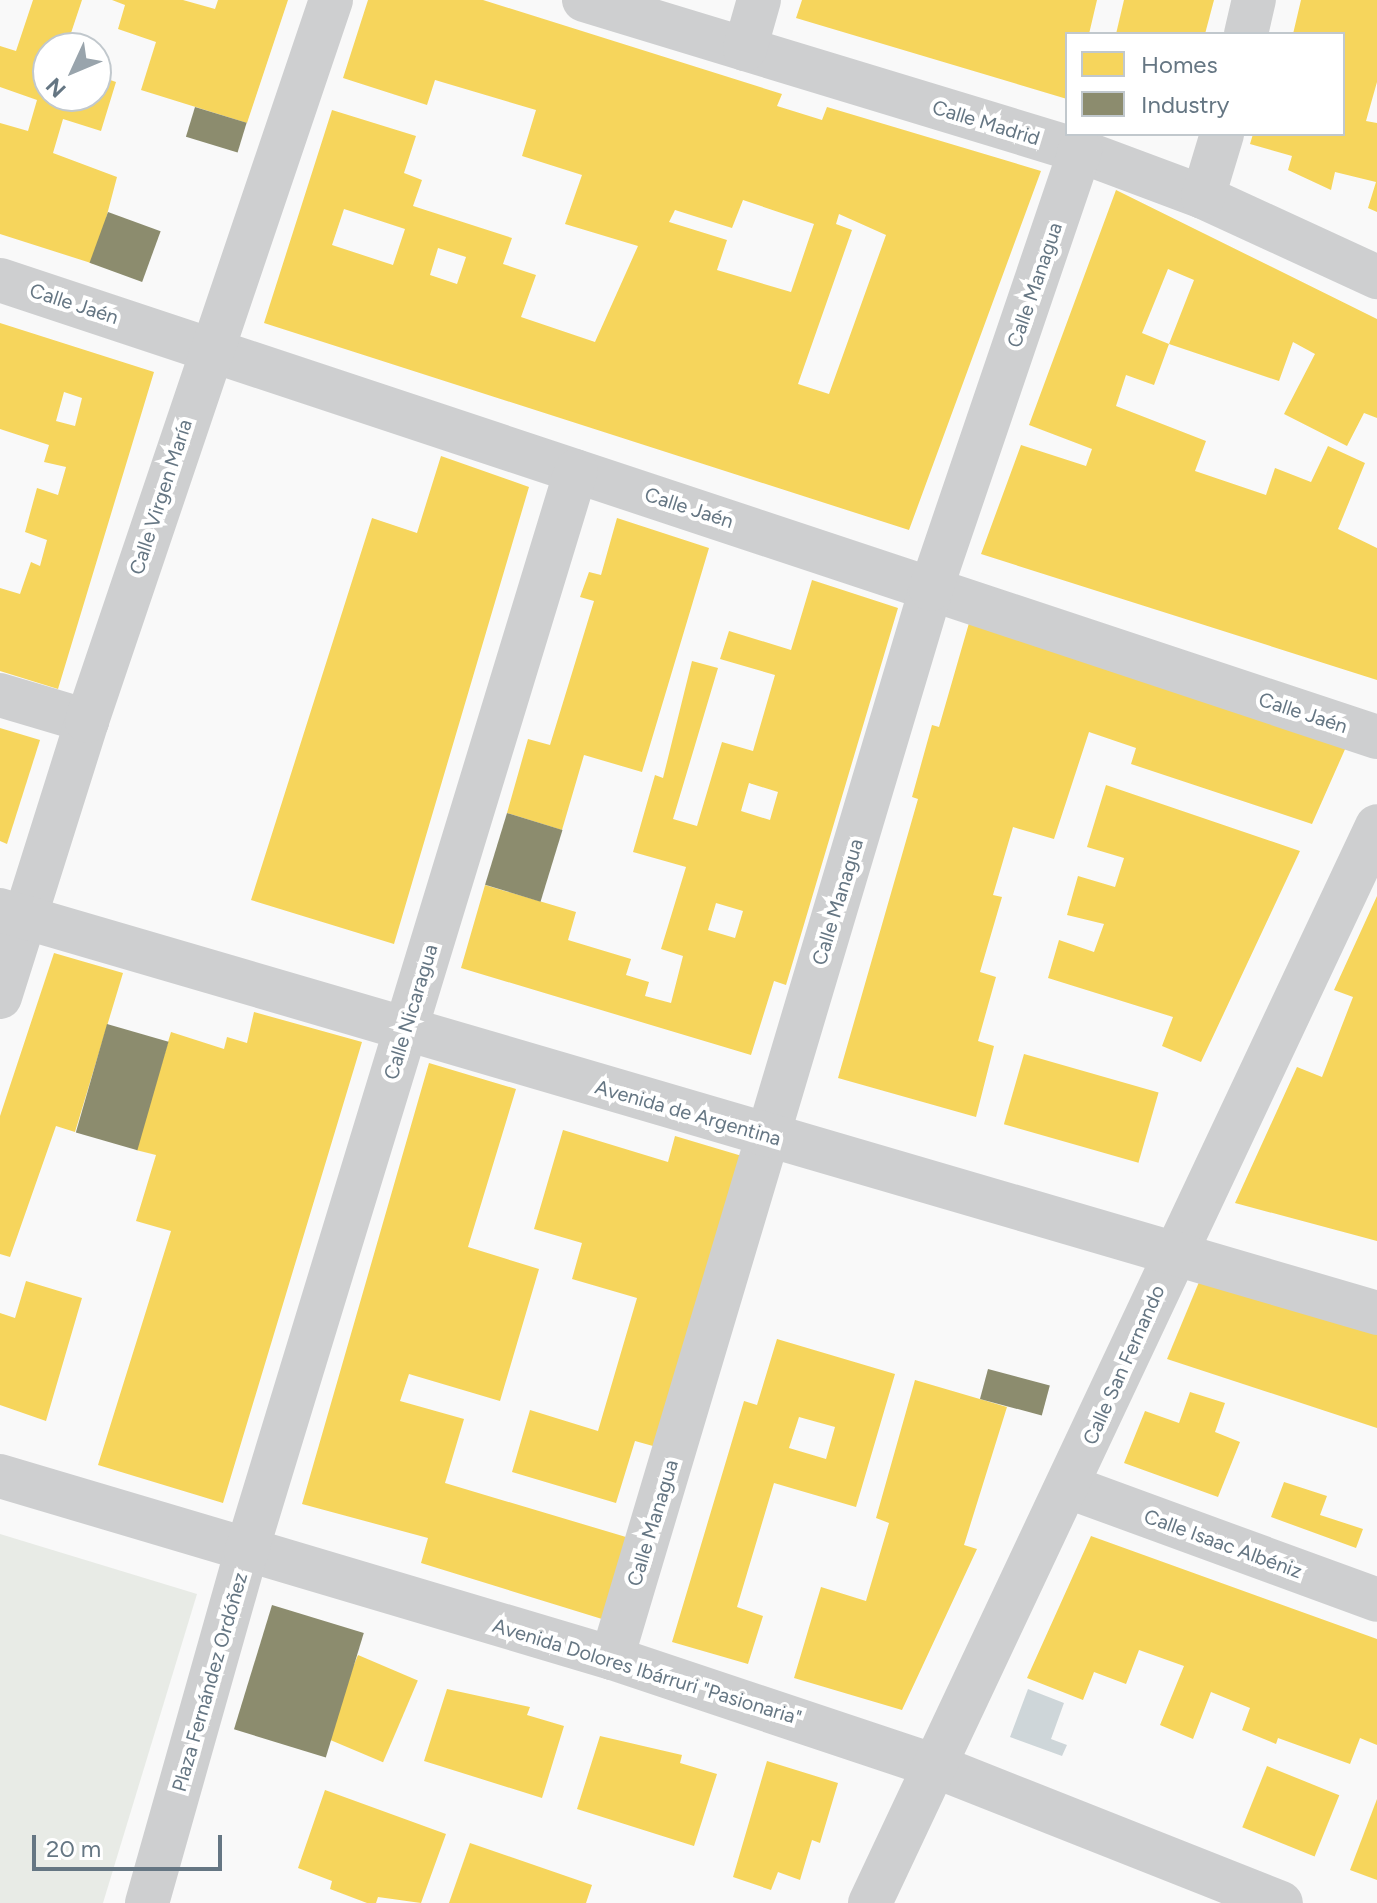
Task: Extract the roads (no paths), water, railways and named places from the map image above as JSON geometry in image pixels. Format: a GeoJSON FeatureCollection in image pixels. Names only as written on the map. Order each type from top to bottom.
{"type":"FeatureCollection","features":[{"type":"Feature","properties":{"kind":"street","name":"Calle Virgen María"},"geometry":{"type":"LineString","coordinates":[[0,997],[14,914],[87,721],[210,349],[331,0]]}},
{"type":"Feature","properties":{"kind":"street","name":"Calle Madrid"},"geometry":{"type":"LineString","coordinates":[[584,0],[1080,151],[1203,197],[1377,277]]}},
{"type":"Feature","properties":{"kind":"street"},"geometry":{"type":"LineString","coordinates":[[745,49],[759,0]]}},
{"type":"Feature","properties":{"kind":"street"},"geometry":{"type":"LineString","coordinates":[[1246,32],[1254,0]]}},
{"type":"Feature","properties":{"kind":"street"},"geometry":{"type":"LineString","coordinates":[[1203,197],[1221,136]]}},
{"type":"Feature","properties":{"kind":"street","name":"Calle Managua"},"geometry":{"type":"LineString","coordinates":[[612,1658],[931,589],[1080,151]]}},
{"type":"Feature","properties":{"kind":"street","name":"Calle Jaén"},"geometry":{"type":"LineString","coordinates":[[0,280],[1377,737]]}},
{"type":"Feature","properties":{"kind":"street","name":"Calle Nicaragua"},"geometry":{"type":"LineString","coordinates":[[246,1553],[576,471]]}},
{"type":"Feature","properties":{"kind":"street"},"geometry":{"type":"LineString","coordinates":[[0,695],[87,721]]}},
{"type":"Feature","properties":{"kind":"street","name":"Calle San Fernando"},"geometry":{"type":"LineString","coordinates":[[870,1903],[1069,1487],[1173,1255],[1377,826]]}},
{"type":"Feature","properties":{"kind":"street","name":"Avenida de Argentina"},"geometry":{"type":"LineString","coordinates":[[14,914],[1377,1313]]}},
{"type":"Feature","properties":{"kind":"street","name":"Avenida Dolores Ibárruri \"Pasionaria\""},"geometry":{"type":"LineString","coordinates":[[0,1476],[246,1553],[612,1658],[935,1766],[1281,1903]]}},
{"type":"Feature","properties":{"kind":"street","name":"Calle Isaac Albéniz"},"geometry":{"type":"LineString","coordinates":[[1069,1487],[1377,1600]]}},
{"type":"Feature","properties":{"kind":"street","name":"Plaza Fernández Ordóñez"},"geometry":{"type":"LineString","coordinates":[[160,1899],[246,1553]]}}]}
